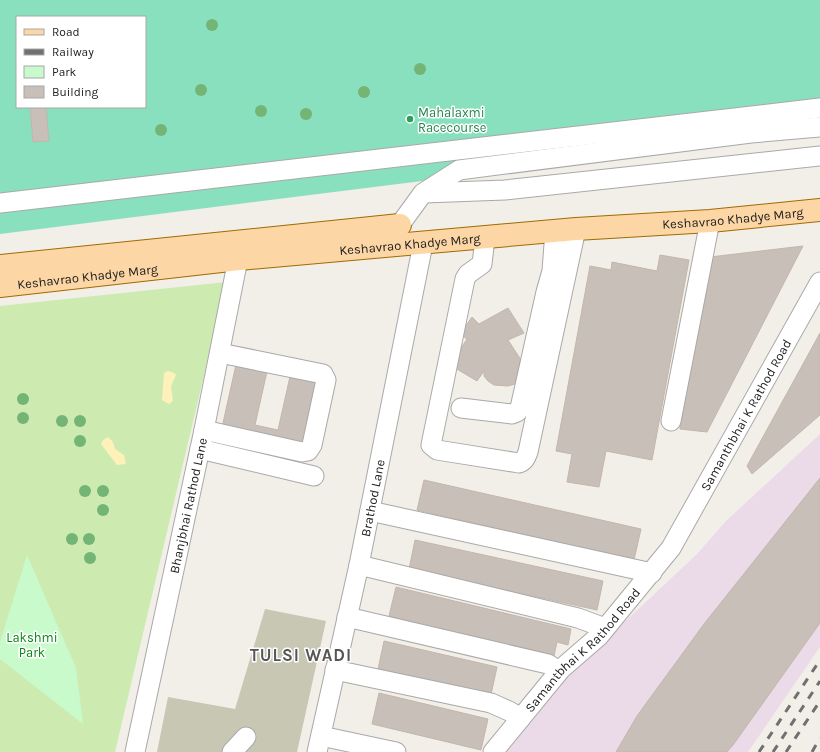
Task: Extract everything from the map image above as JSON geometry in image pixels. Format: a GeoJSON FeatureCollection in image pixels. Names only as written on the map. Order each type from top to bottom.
{"type":"FeatureCollection","features":[{"type":"Feature","properties":{"kind":"main road","name":"Keshavrao Khadye Marg"},"geometry":{"type":"LineString","coordinates":[[0,266],[240,250],[423,244],[566,230],[710,221],[820,210]]}},
{"type":"Feature","properties":{"kind":"main road","name":"Keshavrao Khadye Marg"},"geometry":{"type":"LineString","coordinates":[[0,286],[400,225]]}},
{"type":"Feature","properties":{"kind":"street"},"geometry":{"type":"LineString","coordinates":[[0,203],[820,108]]}},
{"type":"Feature","properties":{"kind":"street"},"geometry":{"type":"LineString","coordinates":[[385,246],[422,193],[459,170],[751,133],[820,126]]}},
{"type":"Feature","properties":{"kind":"street"},"geometry":{"type":"LineString","coordinates":[[422,193],[505,190],[820,156]]}},
{"type":"Feature","properties":{"kind":"street"},"geometry":{"type":"LineString","coordinates":[[671,421],[710,221]]}},
{"type":"Feature","properties":{"kind":"street"},"geometry":{"type":"LineString","coordinates":[[485,238],[482,264],[468,274],[465,279],[431,443],[433,448],[437,450],[519,463],[523,462],[526,458],[566,230]]}},
{"type":"Feature","properties":{"kind":"street","name":"Brathod Lane"},"geometry":{"type":"LineString","coordinates":[[319,744],[359,565],[423,244]]}},
{"type":"Feature","properties":{"kind":"street","name":"Bhanjbhai Rathod Lane"},"geometry":{"type":"LineString","coordinates":[[139,751],[240,250]]}},
{"type":"Feature","properties":{"kind":"street"},"geometry":{"type":"LineString","coordinates":[[460,408],[512,414],[517,412],[520,408],[562,258]]}},
{"type":"Feature","properties":{"kind":"street","name":"Samanthbhai K Rathod Road"},"geometry":{"type":"LineString","coordinates":[[671,548],[820,282]]}},
{"type":"Feature","properties":{"kind":"street"},"geometry":{"type":"LineString","coordinates":[[204,430],[302,452],[308,451],[312,445],[326,380],[323,374],[220,353]]}},
{"type":"Feature","properties":{"kind":"street"},"geometry":{"type":"LineString","coordinates":[[200,449],[314,476]]}},
{"type":"Feature","properties":{"kind":"street"},"geometry":{"type":"LineString","coordinates":[[370,511],[652,573]]}},
{"type":"Feature","properties":{"kind":"street","name":"Samantbhai K Rathod Road"},"geometry":{"type":"LineString","coordinates":[[493,752],[559,671],[605,628],[652,573],[671,548]]}},
{"type":"Feature","properties":{"kind":"street"},"geometry":{"type":"LineString","coordinates":[[359,565],[578,618],[605,628]]}},
{"type":"Feature","properties":{"kind":"street"},"geometry":{"type":"LineString","coordinates":[[347,617],[548,664],[559,671]]}},
{"type":"Feature","properties":{"kind":"street"},"geometry":{"type":"LineString","coordinates":[[335,670],[491,704],[509,710],[521,718]]}},
{"type":"Feature","properties":{"kind":"street"},"geometry":{"type":"LineString","coordinates":[[232,752],[246,737]]}},
{"type":"Feature","properties":{"kind":"street"},"geometry":{"type":"LineString","coordinates":[[319,744],[396,752]]}},
{"type":"Feature","properties":{"kind":"shaded area"},"geometry":{"type":"Polygon","coordinates":[[[820,434],[820,647],[748,752],[501,752],[566,673],[599,646],[697,554],[726,521],[820,434]]]}},
{"type":"Feature","properties":{"kind":"shaded area"},"geometry":{"type":"Polygon","coordinates":[[[265,609],[326,621],[297,752],[157,752],[168,697],[235,709],[265,609]]]}},
{"type":"Feature","properties":{"kind":"green space","name":"Mahalaxmi Racecourse"},"geometry":{"type":"Polygon","coordinates":[[[0,0],[820,0],[820,131],[0,234],[0,0]]]}},
{"type":"Feature","properties":{"kind":"green space"},"geometry":{"type":"Polygon","coordinates":[[[226,282],[115,752],[0,752],[0,306],[226,282]]]}},
{"type":"Feature","properties":{"kind":"green space","name":"Lakshmi Park"},"geometry":{"type":"Polygon","coordinates":[[[27,555],[76,668],[83,724],[0,659],[0,642],[27,555]]]}},
{"type":"Feature","properties":{"kind":"sand"},"geometry":{"type":"Polygon","coordinates":[[[168,371],[176,375],[171,386],[173,401],[169,404],[162,400],[164,373],[168,371]]]}},
{"type":"Feature","properties":{"kind":"sand"},"geometry":{"type":"Polygon","coordinates":[[[108,437],[113,442],[115,449],[124,455],[126,464],[117,465],[101,444],[103,440],[108,437]]]}},
{"type":"Feature","properties":{"kind":"building"},"geometry":{"type":"Polygon","coordinates":[[[30,108],[46,108],[49,141],[33,142],[30,108]]]}},
{"type":"Feature","properties":{"kind":"building"},"geometry":{"type":"Polygon","coordinates":[[[803,246],[707,432],[680,429],[710,257],[803,246]]]}},
{"type":"Feature","properties":{"kind":"building"},"geometry":{"type":"Polygon","coordinates":[[[660,255],[689,260],[652,460],[606,451],[599,487],[567,482],[572,454],[556,451],[590,266],[611,270],[612,262],[657,271],[660,255]]]}},
{"type":"Feature","properties":{"kind":"building"},"geometry":{"type":"Polygon","coordinates":[[[508,308],[524,333],[508,340],[523,363],[521,376],[515,384],[508,386],[494,385],[484,376],[484,371],[477,381],[450,365],[467,339],[460,334],[472,317],[479,324],[508,308]]]}},
{"type":"Feature","properties":{"kind":"building"},"geometry":{"type":"Polygon","coordinates":[[[820,333],[820,415],[752,474],[747,466],[820,333]]]}},
{"type":"Feature","properties":{"kind":"building"},"geometry":{"type":"Polygon","coordinates":[[[237,360],[268,367],[255,425],[278,430],[291,372],[321,379],[305,450],[221,432],[237,360]]]}},
{"type":"Feature","properties":{"kind":"building"},"geometry":{"type":"Polygon","coordinates":[[[820,478],[820,623],[733,745],[727,752],[616,752],[637,716],[704,624],[820,478]]]}},
{"type":"Feature","properties":{"kind":"building"},"geometry":{"type":"Polygon","coordinates":[[[424,480],[641,529],[634,560],[417,510],[424,480]]]}},
{"type":"Feature","properties":{"kind":"building"},"geometry":{"type":"Polygon","coordinates":[[[415,540],[603,581],[597,610],[409,569],[415,540]]]}},
{"type":"Feature","properties":{"kind":"building"},"geometry":{"type":"Polygon","coordinates":[[[396,587],[571,629],[568,645],[557,642],[554,656],[389,616],[396,587]]]}},
{"type":"Feature","properties":{"kind":"building"},"geometry":{"type":"Polygon","coordinates":[[[384,641],[497,667],[490,699],[377,674],[384,641]]]}},
{"type":"Feature","properties":{"kind":"building"},"geometry":{"type":"Polygon","coordinates":[[[379,693],[488,719],[481,750],[372,724],[379,693]]]}},
{"type":"Feature","properties":{"kind":"railway"},"geometry":{"type":"LineString","coordinates":[[759,752],[820,660]]}},
{"type":"Feature","properties":{"kind":"railway"},"geometry":{"type":"LineString","coordinates":[[773,752],[820,681]]}},
{"type":"Feature","properties":{"kind":"railway"},"geometry":{"type":"LineString","coordinates":[[786,752],[820,701]]}},
{"type":"Feature","properties":{"kind":"railway"},"geometry":{"type":"LineString","coordinates":[[812,752],[820,738]]}},
{"type":"Feature","properties":{"kind":"place","name":"Mahalaxmi Racecourse"},"geometry":{"type":"Point","coordinates":[410,119]}},
{"type":"Feature","properties":{"kind":"district","name":"TULSI WADI"},"geometry":{"type":"Point","coordinates":[301,655]}}]}
